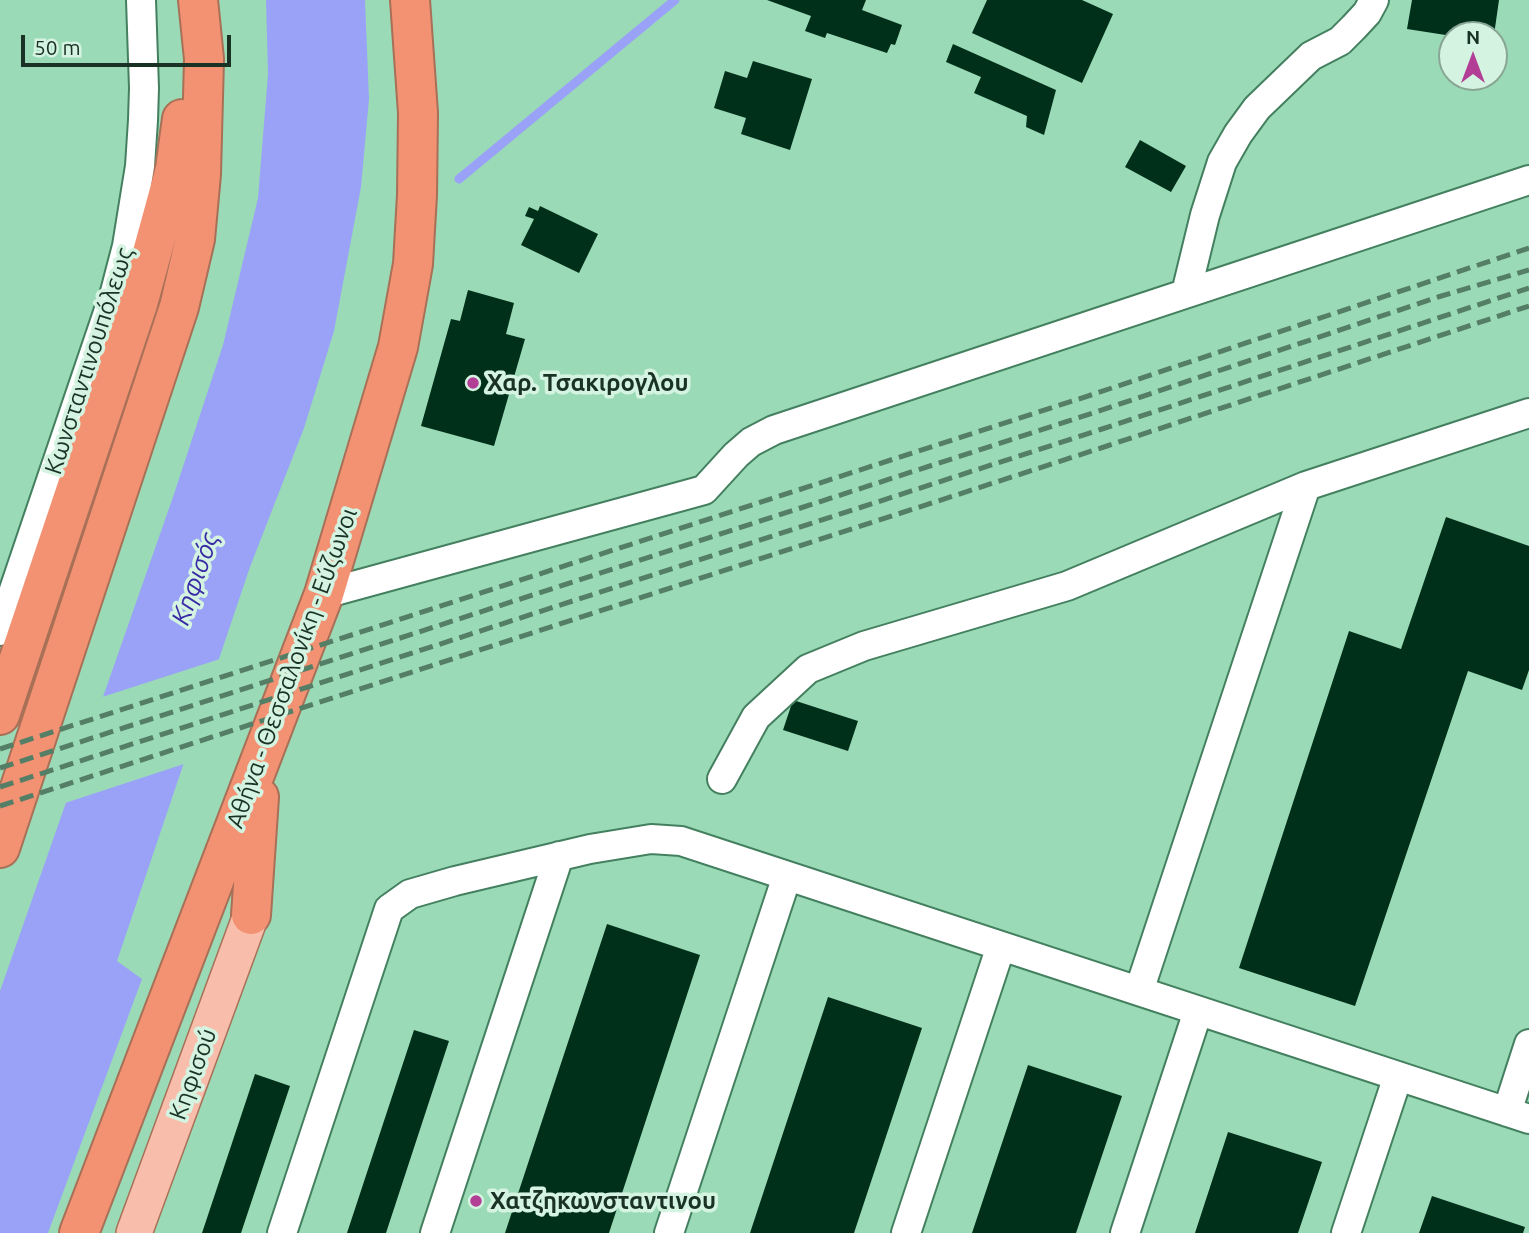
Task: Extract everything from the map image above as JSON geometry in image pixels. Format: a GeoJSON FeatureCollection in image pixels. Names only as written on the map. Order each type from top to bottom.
{"type":"FeatureCollection","features":[{"type":"Feature","properties":{"kind":"highway"},"geometry":{"type":"LineString","coordinates":[[0,848],[179,307],[195,239],[201,174],[204,59],[198,0]]}},
{"type":"Feature","properties":{"kind":"highway","name":"Αθήνα - Θεσσαλονίκη - Εύζωνοι"},"geometry":{"type":"LineString","coordinates":[[79,1233],[324,594],[398,347],[413,264],[417,195],[418,113],[410,0]]}},
{"type":"Feature","properties":{"kind":"highway"},"geometry":{"type":"LineString","coordinates":[[0,715],[138,304],[175,169],[186,96],[204,59]]}},
{"type":"Feature","properties":{"kind":"highway"},"geometry":{"type":"LineString","coordinates":[[251,915],[262,760]]}},
{"type":"Feature","properties":{"kind":"main road","name":"Κηφισού"},"geometry":{"type":"LineString","coordinates":[[134,1233],[251,915]]}},
{"type":"Feature","properties":{"kind":"street","name":"Κωνσταντινουπόλεως"},"geometry":{"type":"LineString","coordinates":[[0,631],[115,292],[127,246],[140,166],[143,120],[141,0]]}},
{"type":"Feature","properties":{"kind":"street"},"geometry":{"type":"LineString","coordinates":[[1186,293],[1205,215],[1222,162],[1238,134],[1257,108],[1311,56],[1340,41],[1367,13],[1374,0]]}},
{"type":"Feature","properties":{"kind":"street"},"geometry":{"type":"LineString","coordinates":[[324,594],[704,489],[751,442],[774,430],[1529,180]]}},
{"type":"Feature","properties":{"kind":"street"},"geometry":{"type":"LineString","coordinates":[[722,779],[756,717],[808,669],[864,646],[1067,586],[1306,486],[1529,413]]}},
{"type":"Feature","properties":{"kind":"street"},"geometry":{"type":"LineString","coordinates":[[1139,991],[1306,486]]}},
{"type":"Feature","properties":{"kind":"street"},"geometry":{"type":"LineString","coordinates":[[282,1233],[389,909],[410,894],[431,887],[635,841],[681,841],[1518,1115],[1529,1044]]}},
{"type":"Feature","properties":{"kind":"street"},"geometry":{"type":"LineString","coordinates":[[435,1233],[559,856]]}},
{"type":"Feature","properties":{"kind":"street"},"geometry":{"type":"LineString","coordinates":[[669,1233],[787,876]]}},
{"type":"Feature","properties":{"kind":"street"},"geometry":{"type":"LineString","coordinates":[[906,1233],[1001,946]]}},
{"type":"Feature","properties":{"kind":"street"},"geometry":{"type":"LineString","coordinates":[[1125,1233],[1198,1010]]}},
{"type":"Feature","properties":{"kind":"street"},"geometry":{"type":"LineString","coordinates":[[1346,1233],[1398,1076]]}},
{"type":"Feature","properties":{"kind":"water","name":"Κηφισός"},"geometry":{"type":"Polygon","coordinates":[[[266,0],[365,0],[369,99],[361,187],[334,331],[304,428],[250,567],[117,961],[142,979],[48,1233],[0,1233],[0,991],[173,497],[223,345],[258,198],[268,74],[266,0]]]}},
{"type":"Feature","properties":{"kind":"pier"},"geometry":{"type":"Polygon","coordinates":[[[223,658],[187,763],[62,804],[99,698],[223,658]]]}},
{"type":"Feature","properties":{"kind":"building"},"geometry":{"type":"Polygon","coordinates":[[[767,0],[866,0],[862,10],[902,25],[895,45],[891,44],[887,53],[827,33],[825,38],[805,31],[811,16],[767,0]]]}},
{"type":"Feature","properties":{"kind":"building"},"geometry":{"type":"Polygon","coordinates":[[[987,0],[1082,0],[1113,14],[1082,83],[972,33],[987,0]]]}},
{"type":"Feature","properties":{"kind":"building"},"geometry":{"type":"Polygon","coordinates":[[[1412,0],[1499,0],[1496,21],[1438,21],[1438,34],[1407,29],[1412,0]]]}},
{"type":"Feature","properties":{"kind":"building"},"geometry":{"type":"Polygon","coordinates":[[[953,44],[1056,90],[1044,135],[1026,127],[1027,116],[974,93],[981,77],[946,62],[953,44]]]}},
{"type":"Feature","properties":{"kind":"building"},"geometry":{"type":"Polygon","coordinates":[[[753,61],[812,79],[790,150],[741,134],[746,118],[714,108],[725,71],[747,78],[753,61]]]}},
{"type":"Feature","properties":{"kind":"building"},"geometry":{"type":"Polygon","coordinates":[[[1140,140],[1186,166],[1171,192],[1125,167],[1140,140]]]}},
{"type":"Feature","properties":{"kind":"building"},"geometry":{"type":"Polygon","coordinates":[[[540,206],[598,234],[579,273],[521,245],[534,219],[525,216],[529,207],[538,211],[540,206]]]}},
{"type":"Feature","properties":{"kind":"building","name":"Χαρ. Τσακιρογλου"},"geometry":{"type":"Polygon","coordinates":[[[468,290],[514,303],[506,334],[525,339],[494,446],[421,426],[451,319],[460,321],[468,290]]]}},
{"type":"Feature","properties":{"kind":"building"},"geometry":{"type":"Polygon","coordinates":[[[1446,517],[1529,546],[1529,670],[1522,690],[1468,671],[1355,1006],[1239,968],[1349,631],[1401,649],[1446,517]]]}},
{"type":"Feature","properties":{"kind":"building"},"geometry":{"type":"Polygon","coordinates":[[[793,700],[858,721],[848,751],[783,730],[793,700]]]}},
{"type":"Feature","properties":{"kind":"building"},"geometry":{"type":"Polygon","coordinates":[[[607,924],[700,955],[609,1233],[505,1233],[607,924]]]}},
{"type":"Feature","properties":{"kind":"building"},"geometry":{"type":"Polygon","coordinates":[[[828,997],[922,1028],[854,1233],[750,1233],[828,997]]]}},
{"type":"Feature","properties":{"kind":"building"},"geometry":{"type":"Polygon","coordinates":[[[414,1030],[449,1041],[386,1233],[347,1233],[414,1030]]]}},
{"type":"Feature","properties":{"kind":"building"},"geometry":{"type":"Polygon","coordinates":[[[1028,1065],[1122,1096],[1076,1233],[972,1233],[1028,1065]]]}},
{"type":"Feature","properties":{"kind":"building"},"geometry":{"type":"Polygon","coordinates":[[[255,1074],[290,1086],[241,1233],[202,1233],[255,1074]]]}},
{"type":"Feature","properties":{"kind":"building"},"geometry":{"type":"Polygon","coordinates":[[[1228,1132],[1322,1162],[1298,1233],[1195,1233],[1228,1132]]]}},
{"type":"Feature","properties":{"kind":"building"},"geometry":{"type":"Polygon","coordinates":[[[1432,1196],[1525,1227],[1523,1233],[1419,1233],[1432,1196]]]}},
{"type":"Feature","properties":{"kind":"waterway"},"geometry":{"type":"LineString","coordinates":[[459,179],[675,0]]}},
{"type":"Feature","properties":{"kind":"railway"},"geometry":{"type":"LineString","coordinates":[[0,749],[1091,395],[1529,248]]}},
{"type":"Feature","properties":{"kind":"railway"},"geometry":{"type":"LineString","coordinates":[[0,768],[1096,412],[1438,297],[1529,270]]}},
{"type":"Feature","properties":{"kind":"railway"},"geometry":{"type":"LineString","coordinates":[[0,787],[1529,288]]}},
{"type":"Feature","properties":{"kind":"railway"},"geometry":{"type":"LineString","coordinates":[[0,806],[1529,306]]}},
{"type":"Feature","properties":{"kind":"place","name":"Χαρ. Τσακιρογλου"},"geometry":{"type":"Point","coordinates":[473,383]}},
{"type":"Feature","properties":{"kind":"place","name":"Χατζηκωνσταντινου"},"geometry":{"type":"Point","coordinates":[476,1201]}}]}
